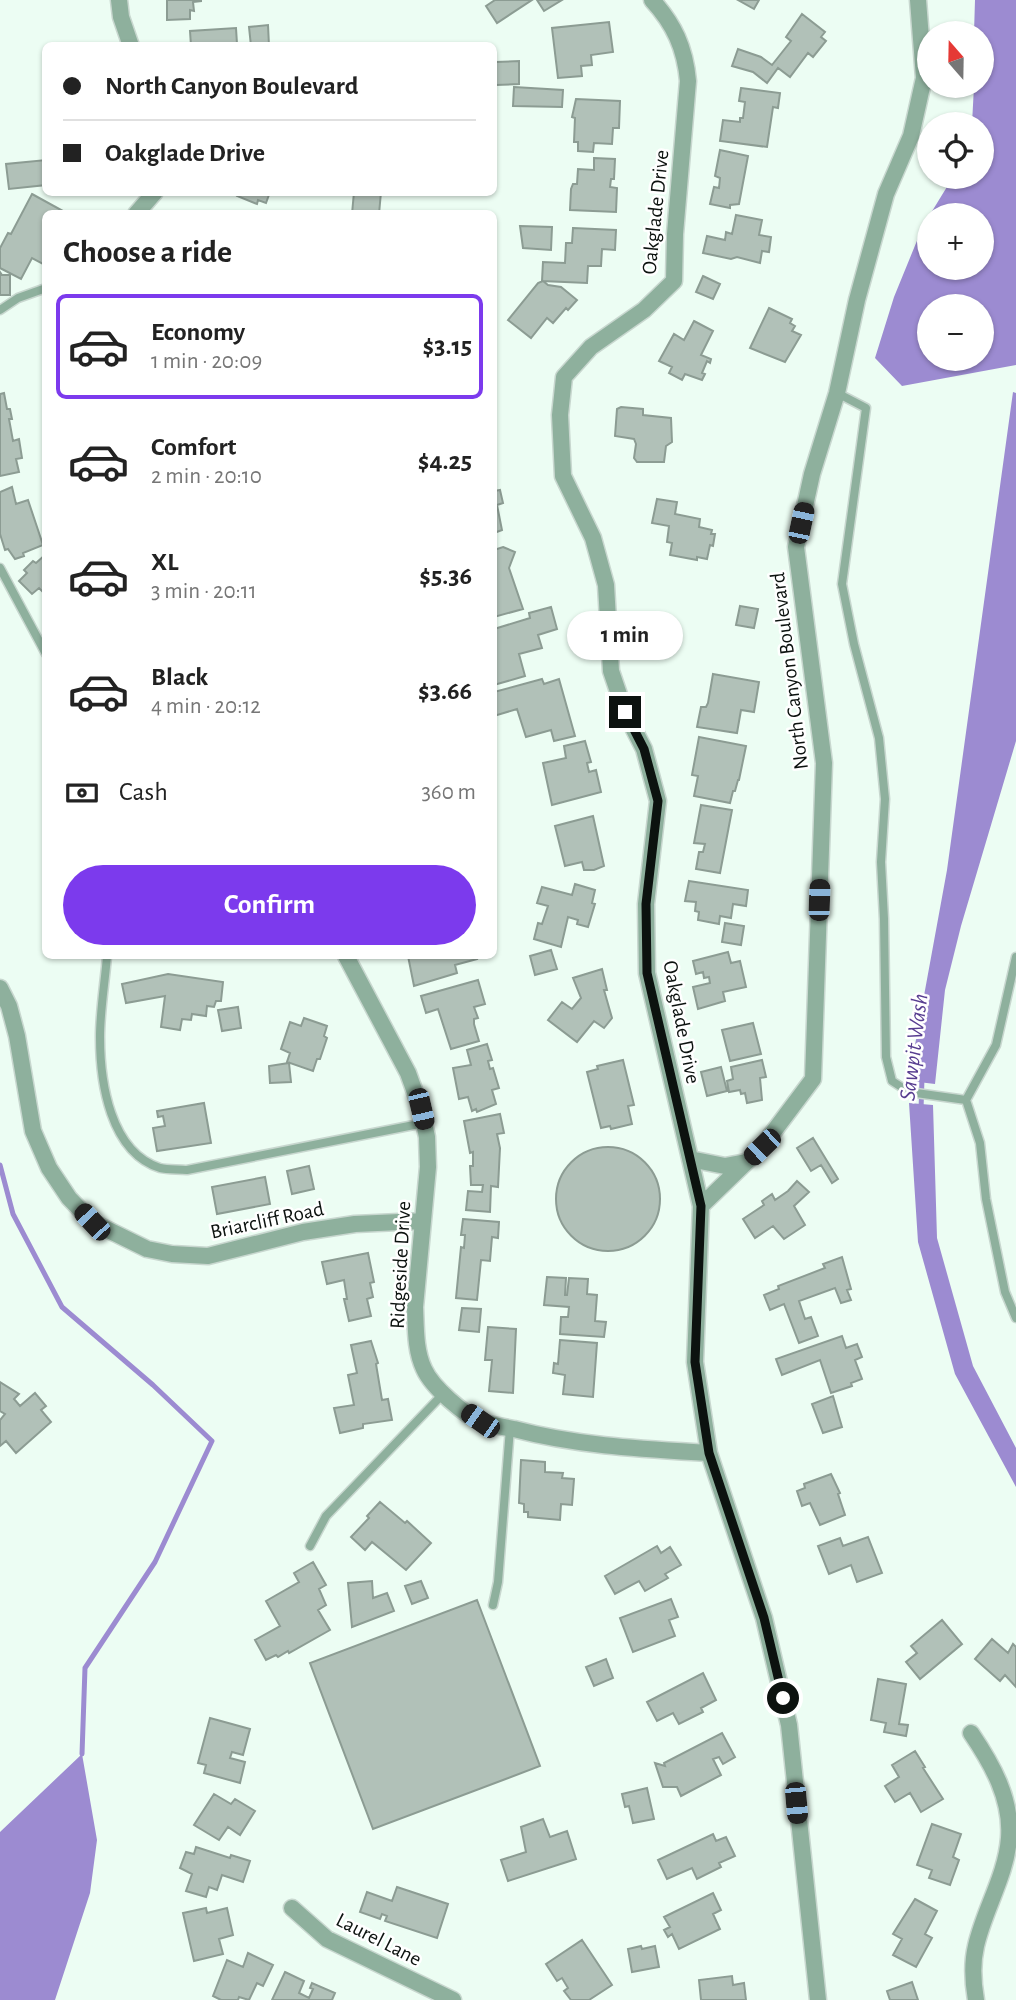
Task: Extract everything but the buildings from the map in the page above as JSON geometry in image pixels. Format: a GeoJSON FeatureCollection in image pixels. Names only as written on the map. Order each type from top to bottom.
{"type":"FeatureCollection","features":[{"type":"Feature","properties":{"kind":"street"},"geometry":{"type":"LineString","coordinates":[[119,0],[121,17],[130,42]]}},
{"type":"Feature","properties":{"kind":"street","name":"Oakglade Drive"},"geometry":{"type":"LineString","coordinates":[[652,0],[665,14],[686,56],[688,81],[675,233],[674,281],[644,310],[591,347],[564,377],[560,415],[563,476],[593,538],[606,585],[611,671],[625,712],[644,749],[658,801],[646,904],[647,973],[701,1206]]}},
{"type":"Feature","properties":{"kind":"street","name":"North Canyon Boulevard"},"geometry":{"type":"LineString","coordinates":[[701,1206],[762,1147],[813,1079],[824,763],[796,547],[812,474],[837,393],[875,233],[886,194],[911,136],[924,78],[918,0]]}},
{"type":"Feature","properties":{"kind":"street"},"geometry":{"type":"LineString","coordinates":[[139,210],[152,196]]}},
{"type":"Feature","properties":{"kind":"street","name":"Ridgeside Drive"},"geometry":{"type":"LineString","coordinates":[[348,959],[408,1073],[424,1123],[428,1167],[415,1307],[418,1353],[424,1371],[435,1387],[480,1421],[558,1440],[610,1447],[709,1453]]}},
{"type":"Feature","properties":{"kind":"street","name":"Briarcliff Road"},"geometry":{"type":"LineString","coordinates":[[0,988],[9,1006],[17,1036],[33,1131],[49,1168],[69,1198],[92,1222],[147,1249],[172,1254],[208,1255],[303,1232],[355,1224],[422,1221]]}},
{"type":"Feature","properties":{"kind":"street"},"geometry":{"type":"LineString","coordinates":[[690,1159],[725,1166],[746,1162]]}},
{"type":"Feature","properties":{"kind":"street"},"geometry":{"type":"LineString","coordinates":[[701,1206],[695,1362],[709,1453],[764,1618],[789,1725],[818,2000]]}},
{"type":"Feature","properties":{"kind":"street"},"geometry":{"type":"LineString","coordinates":[[971,1733],[992,1763],[1004,1799],[1009,1837],[1002,1870],[975,1947],[973,1986],[976,2000]]}},
{"type":"Feature","properties":{"kind":"street","name":"Laurel Lane"},"geometry":{"type":"LineString","coordinates":[[292,1908],[327,1940],[453,2000]]}},
{"type":"Feature","properties":{"kind":"lane"},"geometry":{"type":"LineString","coordinates":[[0,310],[18,298],[42,289]]}},
{"type":"Feature","properties":{"kind":"lane"},"geometry":{"type":"LineString","coordinates":[[837,393],[866,408],[842,584],[854,645],[878,738],[885,799],[881,862],[886,1057],[892,1082],[909,1092],[966,1100]]}},
{"type":"Feature","properties":{"kind":"lane"},"geometry":{"type":"LineString","coordinates":[[0,568],[42,646]]}},
{"type":"Feature","properties":{"kind":"lane"},"geometry":{"type":"LineString","coordinates":[[1016,957],[996,1045],[966,1100],[980,1143],[986,1199],[1005,1292],[1016,1318]]}},
{"type":"Feature","properties":{"kind":"lane"},"geometry":{"type":"LineString","coordinates":[[107,959],[100,1036],[103,1068],[110,1110],[125,1142],[138,1157],[161,1168],[187,1170],[424,1123]]}},
{"type":"Feature","properties":{"kind":"lane"},"geometry":{"type":"LineString","coordinates":[[310,1546],[326,1516],[443,1394]]}},
{"type":"Feature","properties":{"kind":"lane"},"geometry":{"type":"LineString","coordinates":[[493,1605],[498,1582],[510,1428]]}},
{"type":"Feature","properties":{"kind":"shaded area"},"geometry":{"type":"Polygon","coordinates":[[[975,0],[1016,0],[1016,365],[994,369],[994,294],[917,294],[917,371],[983,371],[902,386],[875,358],[894,297],[917,241],[917,280],[994,280],[994,203],[937,203],[946,189],[994,189],[994,112],[973,112],[973,98],[994,98],[994,21],[974,21],[975,0]]]}},
{"type":"Feature","properties":{"kind":"shaded area"},"geometry":{"type":"Polygon","coordinates":[[[1013,392],[1016,393],[1016,741],[961,926],[945,990],[935,1084],[910,1081],[947,870],[1013,392]]]}},
{"type":"Feature","properties":{"kind":"shaded area"},"geometry":{"type":"Polygon","coordinates":[[[909,1103],[933,1105],[937,1238],[973,1366],[1016,1448],[1016,1487],[955,1374],[918,1242],[909,1103]]]}},
{"type":"Feature","properties":{"kind":"shaded area"},"geometry":{"type":"Polygon","coordinates":[[[82,1754],[97,1840],[90,1893],[55,2000],[0,2000],[0,1832],[82,1754]]]}},
{"type":"Feature","properties":{"kind":"waterway","name":"Sawpit Wash"},"geometry":{"type":"LineString","coordinates":[[921,1110],[922,1078]]}},
{"type":"Feature","properties":{"kind":"waterway"},"geometry":{"type":"LineString","coordinates":[[0,1165],[13,1214],[62,1307],[153,1385],[212,1441],[155,1562],[85,1668],[82,1754]]}},
{"type":"Feature","properties":{"kind":"route"},"geometry":{"type":"LineString","coordinates":[[625,712],[644,749],[658,801],[646,904],[647,973],[701,1206],[695,1362],[709,1453],[764,1618],[783,1698]]}}]}
